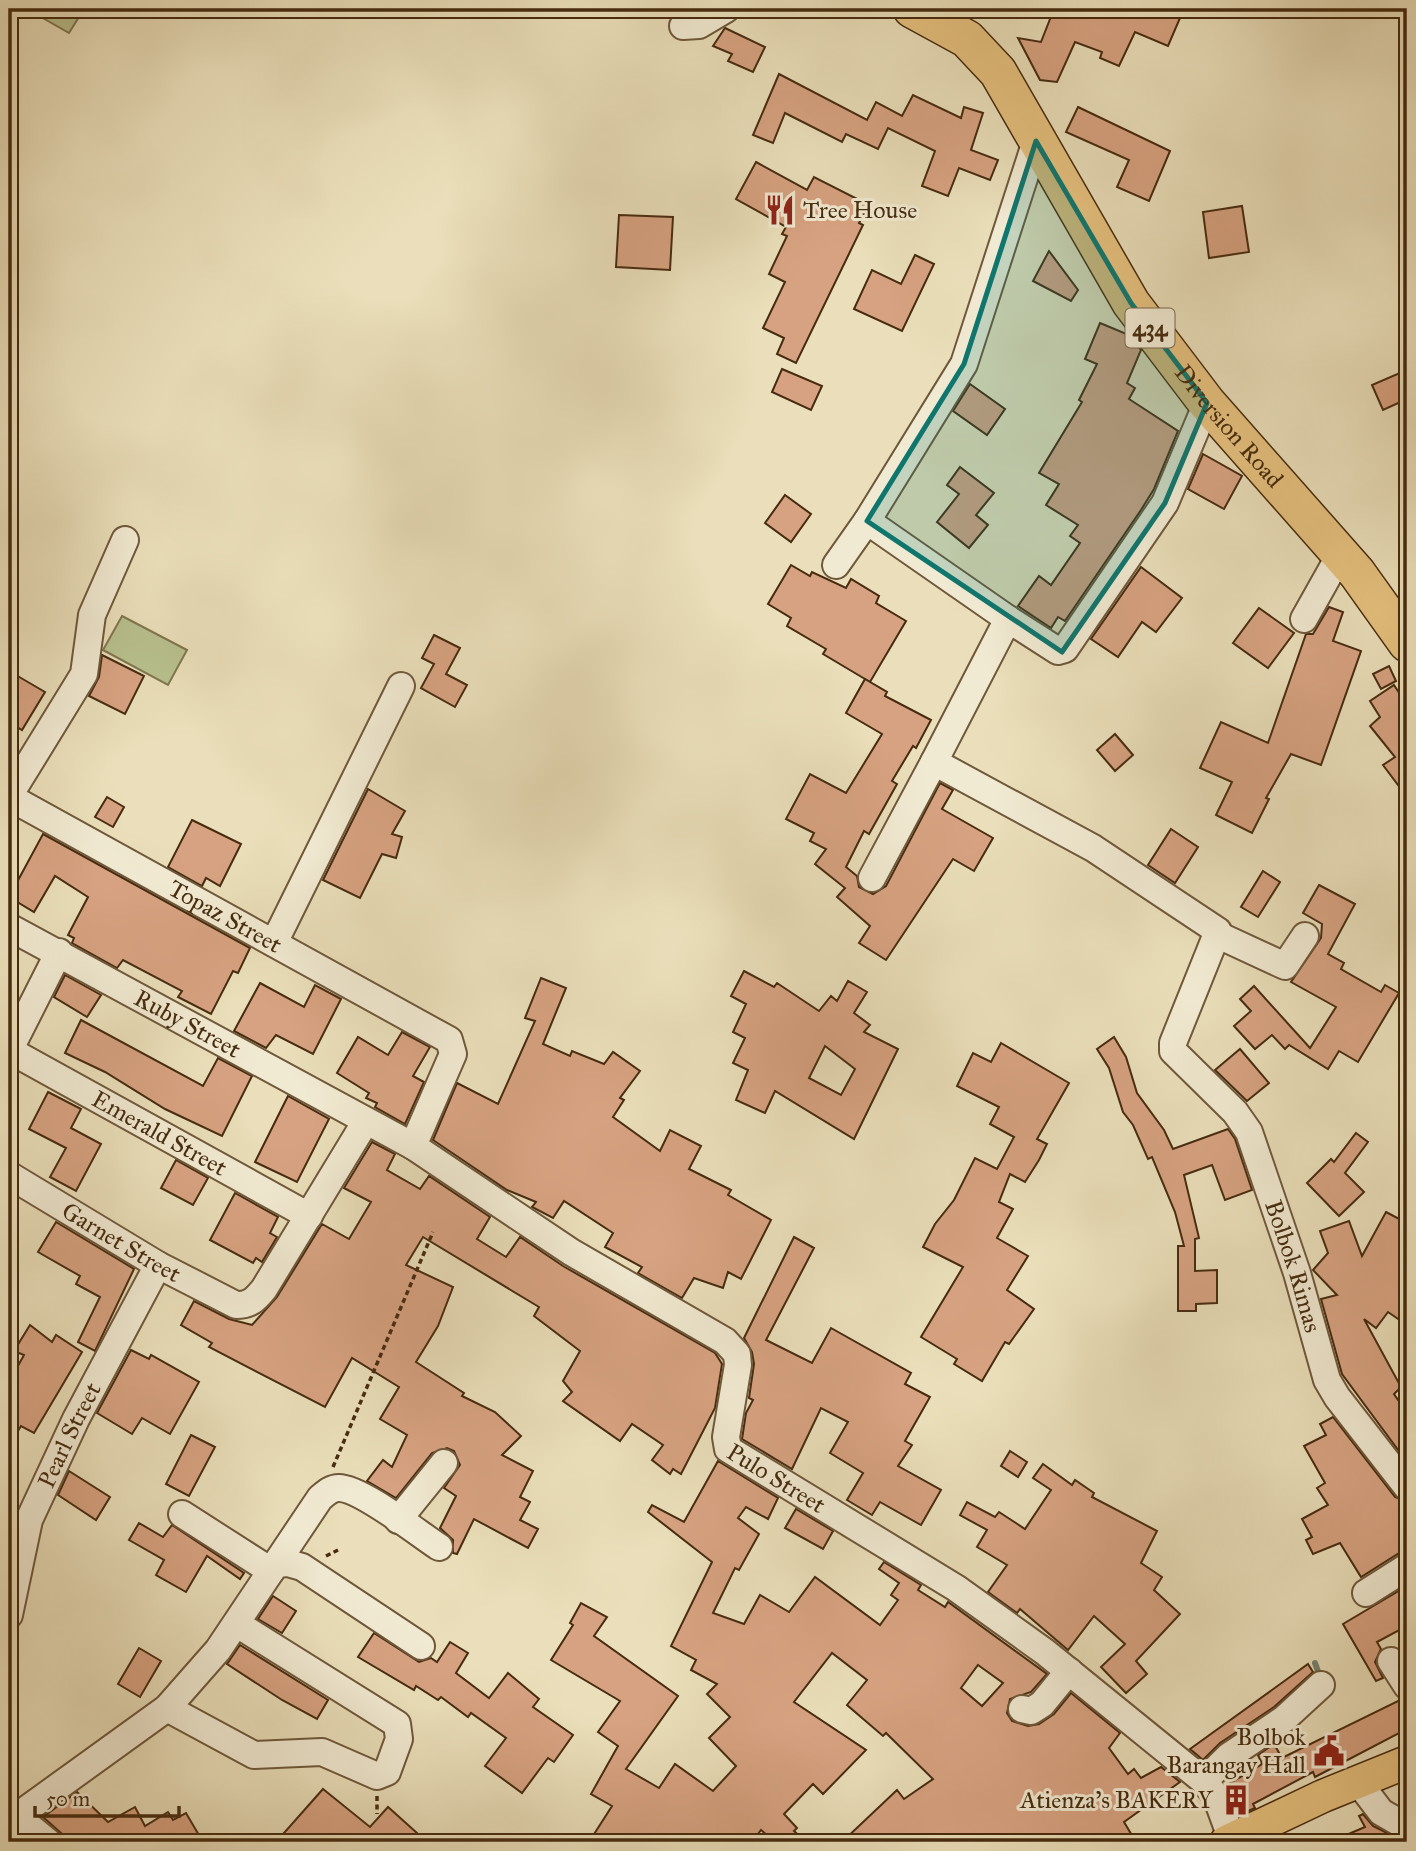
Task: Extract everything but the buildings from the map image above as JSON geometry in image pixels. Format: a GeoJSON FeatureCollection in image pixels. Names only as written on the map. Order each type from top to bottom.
{"type":"FeatureCollection","features":[{"type":"Feature","properties":{"kind":"highway","name":"Diversion Road"},"geometry":{"type":"LineString","coordinates":[[912,9],[949,28],[978,48],[998,72],[1131,303],[1207,402],[1341,553],[1404,631]]}},
{"type":"Feature","properties":{"kind":"main road"},"geometry":{"type":"LineString","coordinates":[[1229,1841],[1407,1762]]}},
{"type":"Feature","properties":{"kind":"street"},"geometry":{"type":"LineString","coordinates":[[683,26],[699,25],[726,9]]}},
{"type":"Feature","properties":{"kind":"street"},"geometry":{"type":"LineString","coordinates":[[836,565],[867,521],[964,364],[1036,141]]}},
{"type":"Feature","properties":{"kind":"street"},"geometry":{"type":"LineString","coordinates":[[867,521],[1008,619],[1058,651],[1065,649],[1165,503],[1207,402]]}},
{"type":"Feature","properties":{"kind":"street"},"geometry":{"type":"LineString","coordinates":[[9,796],[84,674],[92,615],[124,540]]}},
{"type":"Feature","properties":{"kind":"street"},"geometry":{"type":"LineString","coordinates":[[1304,619],[1341,553]]}},
{"type":"Feature","properties":{"kind":"street"},"geometry":{"type":"LineString","coordinates":[[872,878],[1008,619]]}},
{"type":"Feature","properties":{"kind":"street"},"geometry":{"type":"LineString","coordinates":[[274,943],[401,687]]}},
{"type":"Feature","properties":{"kind":"street"},"geometry":{"type":"LineString","coordinates":[[934,762],[1093,848],[1215,928],[1218,935],[1285,966],[1305,936]]}},
{"type":"Feature","properties":{"kind":"street","name":"Topaz Street"},"geometry":{"type":"LineString","coordinates":[[9,796],[449,1040],[453,1054],[412,1146]]}},
{"type":"Feature","properties":{"kind":"street","name":"Ruby Street"},"geometry":{"type":"LineString","coordinates":[[9,927],[366,1121]]}},
{"type":"Feature","properties":{"kind":"street","name":"Bolbok Rimas"},"geometry":{"type":"LineString","coordinates":[[1218,935],[1173,1051],[1235,1112],[1249,1132],[1294,1261],[1327,1380],[1407,1487]]}},
{"type":"Feature","properties":{"kind":"street"},"geometry":{"type":"LineString","coordinates":[[9,1051],[59,952]]}},
{"type":"Feature","properties":{"kind":"street","name":"Emerald Street"},"geometry":{"type":"LineString","coordinates":[[9,1051],[309,1216]]}},
{"type":"Feature","properties":{"kind":"street"},"geometry":{"type":"LineString","coordinates":[[309,1216],[366,1121]]}},
{"type":"Feature","properties":{"kind":"street","name":"Pulo Street"},"geometry":{"type":"LineString","coordinates":[[366,1121],[412,1146],[571,1252],[725,1341],[737,1354],[738,1365],[726,1437],[728,1449],[734,1455],[956,1588],[1069,1671],[1204,1781],[1216,1796],[1229,1841]]}},
{"type":"Feature","properties":{"kind":"street","name":"Garnet Street"},"geometry":{"type":"LineString","coordinates":[[9,1175],[158,1265],[236,1305],[246,1305],[259,1296],[309,1216]]}},
{"type":"Feature","properties":{"kind":"street","name":"Pearl Street"},"geometry":{"type":"LineString","coordinates":[[9,1615],[29,1520],[76,1419],[158,1265]]}},
{"type":"Feature","properties":{"kind":"street"},"geometry":{"type":"LineString","coordinates":[[398,1520],[444,1463]]}},
{"type":"Feature","properties":{"kind":"street"},"geometry":{"type":"LineString","coordinates":[[48,1842],[12,1814],[167,1708],[237,1624],[318,1501],[354,1504],[370,1500],[439,1547]]}},
{"type":"Feature","properties":{"kind":"street"},"geometry":{"type":"LineString","coordinates":[[182,1514],[273,1567],[288,1563],[302,1567],[421,1646]]}},
{"type":"Feature","properties":{"kind":"street"},"geometry":{"type":"LineString","coordinates":[[1366,1593],[1407,1567]]}},
{"type":"Feature","properties":{"kind":"street"},"geometry":{"type":"LineString","coordinates":[[167,1708],[254,1755],[322,1752],[377,1776],[387,1772],[399,1740],[397,1724],[237,1624]]}},
{"type":"Feature","properties":{"kind":"street"},"geometry":{"type":"LineString","coordinates":[[1391,1661],[1407,1686]]}},
{"type":"Feature","properties":{"kind":"street"},"geometry":{"type":"LineString","coordinates":[[1022,1709],[1031,1711],[1042,1704],[1069,1671]]}},
{"type":"Feature","properties":{"kind":"street"},"geometry":{"type":"LineString","coordinates":[[1204,1781],[1229,1756],[1284,1719],[1321,1685]]}},
{"type":"Feature","properties":{"kind":"street"},"geometry":{"type":"LineString","coordinates":[[1359,1783],[1381,1812],[1407,1827]]}},
{"type":"Feature","properties":{"kind":"path"},"geometry":{"type":"LineString","coordinates":[[318,1501],[433,1233]]}},
{"type":"Feature","properties":{"kind":"highlighted area"},"geometry":{"type":"Polygon","coordinates":[[[1036,141],[1131,303],[1207,403],[1165,503],[1062,652],[867,521],[964,364],[1036,141]]]}},
{"type":"Feature","properties":{"kind":"green space"},"geometry":{"type":"Polygon","coordinates":[[[27,9],[84,9],[69,33],[27,9]]]}},
{"type":"Feature","properties":{"kind":"green space"},"geometry":{"type":"Polygon","coordinates":[[[122,616],[187,650],[168,685],[103,650],[122,616]]]}},
{"type":"Feature","properties":{"kind":"waterway"},"geometry":{"type":"LineString","coordinates":[[1315,1663],[1321,1680]]}},
{"type":"Feature","properties":{"kind":"place","name":"Tree House"},"geometry":{"type":"Point","coordinates":[780,210]}},
{"type":"Feature","properties":{"kind":"place","name":"Bolbok Barangay Hall"},"geometry":{"type":"Point","coordinates":[1329,1751]}},
{"type":"Feature","properties":{"kind":"place","name":"Atienza's BAKERY"},"geometry":{"type":"Point","coordinates":[1236,1800]}}]}
